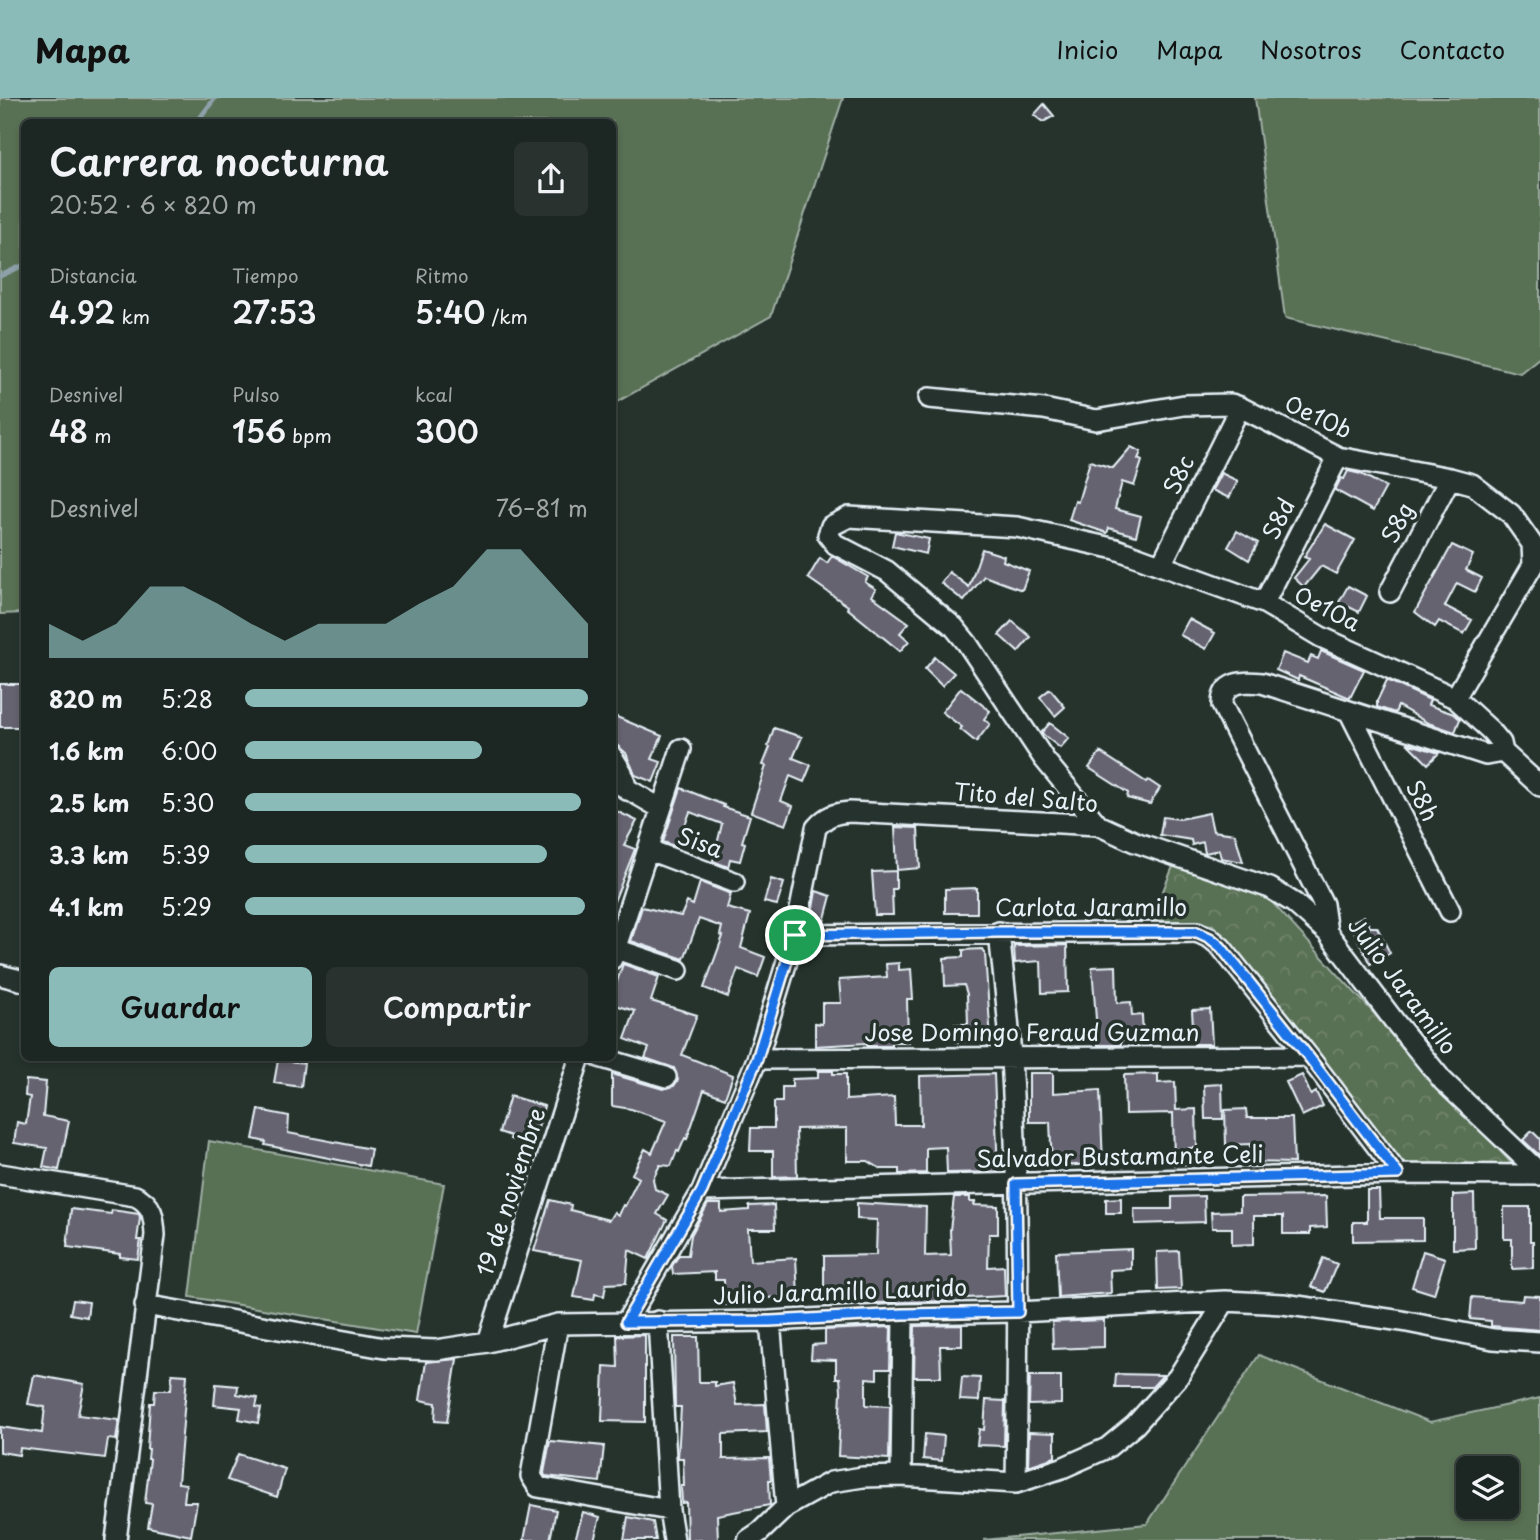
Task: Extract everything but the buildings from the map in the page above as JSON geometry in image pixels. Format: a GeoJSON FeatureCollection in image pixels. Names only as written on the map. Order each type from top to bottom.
{"type":"FeatureCollection","features":[{"type":"Feature","properties":{"kind":"street","name":"Oe10b"},"geometry":{"type":"LineString","coordinates":[[929,398],[1044,409],[1096,421],[1184,405],[1231,404],[1338,457],[1472,484],[1511,514],[1532,544],[1533,565],[1455,698]]}},
{"type":"Feature","properties":{"kind":"street","name":"S8c"},"geometry":{"type":"LineString","coordinates":[[1161,565],[1240,407]]}},
{"type":"Feature","properties":{"kind":"street","name":"S8d"},"geometry":{"type":"LineString","coordinates":[[1264,603],[1338,457]]}},
{"type":"Feature","properties":{"kind":"street","name":"S8g"},"geometry":{"type":"LineString","coordinates":[[1390,592],[1450,478]]}},
{"type":"Feature","properties":{"kind":"street","name":"Oe10a"},"geometry":{"type":"LineString","coordinates":[[1098,825],[1044,759],[954,627],[887,571],[835,544],[828,535],[831,526],[849,517],[1017,527],[1116,548],[1264,603],[1321,637],[1455,698],[1491,731],[1501,743],[1503,752],[1540,786]]}},
{"type":"Feature","properties":{"kind":"street","name":"Julio Jaramillo"},"geometry":{"type":"LineString","coordinates":[[1350,713],[1262,683],[1243,681],[1228,687],[1222,695],[1222,705],[1323,904],[1327,932],[1443,1081],[1540,1174]]}},
{"type":"Feature","properties":{"kind":"street"},"geometry":{"type":"LineString","coordinates":[[1350,713],[1486,755],[1503,752]]}},
{"type":"Feature","properties":{"kind":"street","name":"S8h"},"geometry":{"type":"LineString","coordinates":[[1350,713],[1450,911]]}},
{"type":"Feature","properties":{"kind":"street"},"geometry":{"type":"LineString","coordinates":[[616,941],[620,914],[649,850],[660,808],[681,749]]}},
{"type":"Feature","properties":{"kind":"street"},"geometry":{"type":"LineString","coordinates":[[616,762],[622,772],[620,785],[660,808]]}},
{"type":"Feature","properties":{"kind":"street","name":"Tito del Salto"},"geometry":{"type":"LineString","coordinates":[[795,935],[816,828],[822,820],[831,815],[850,812],[1098,825],[1135,842],[1270,888],[1294,903],[1327,932]]}},
{"type":"Feature","properties":{"kind":"street","name":"Sisa"},"geometry":{"type":"LineString","coordinates":[[649,850],[734,882]]}},
{"type":"Feature","properties":{"kind":"street"},"geometry":{"type":"LineString","coordinates":[[999,932],[1011,1057],[1016,1184],[1016,1483]]}},
{"type":"Feature","properties":{"kind":"street","name":"Carlota Jaramillo"},"geometry":{"type":"LineString","coordinates":[[795,935],[1197,932],[1221,947],[1398,1174]]}},
{"type":"Feature","properties":{"kind":"street"},"geometry":{"type":"LineString","coordinates":[[626,1322],[702,1191],[757,1059],[795,935]]}},
{"type":"Feature","properties":{"kind":"street"},"geometry":{"type":"LineString","coordinates":[[616,954],[678,970]]}},
{"type":"Feature","properties":{"kind":"street"},"geometry":{"type":"LineString","coordinates":[[0,975],[21,980]]}},
{"type":"Feature","properties":{"kind":"street","name":"Jose Domingo Feraud Guzman"},"geometry":{"type":"LineString","coordinates":[[757,1059],[1308,1056]]}},
{"type":"Feature","properties":{"kind":"street","name":"19 de noviembre"},"geometry":{"type":"LineString","coordinates":[[488,1342],[579,1061]]}},
{"type":"Feature","properties":{"kind":"street"},"geometry":{"type":"LineString","coordinates":[[612,1061],[666,1077]]}},
{"type":"Feature","properties":{"kind":"street"},"geometry":{"type":"LineString","coordinates":[[0,1174],[135,1196],[151,1208],[155,1234],[116,1540]]}},
{"type":"Feature","properties":{"kind":"street","name":"Salvador Bustamante Celi"},"geometry":{"type":"LineString","coordinates":[[702,1191],[1398,1174],[1540,1174]]}},
{"type":"Feature","properties":{"kind":"street"},"geometry":{"type":"LineString","coordinates":[[748,1540],[786,1507],[831,1482],[863,1477],[901,1476],[1016,1483],[1062,1468],[1107,1448],[1135,1425],[1178,1377],[1225,1301]]}},
{"type":"Feature","properties":{"kind":"street","name":"Julio Jaramillo Laurido"},"geometry":{"type":"LineString","coordinates":[[145,1305],[384,1348],[436,1350],[488,1342],[558,1324],[770,1321],[1225,1301],[1283,1304],[1402,1321],[1493,1339],[1540,1342]]}},
{"type":"Feature","properties":{"kind":"street"},"geometry":{"type":"LineString","coordinates":[[901,1476],[903,1314]]}},
{"type":"Feature","properties":{"kind":"street"},"geometry":{"type":"LineString","coordinates":[[658,1321],[669,1510],[674,1540]]}},
{"type":"Feature","properties":{"kind":"street"},"geometry":{"type":"LineString","coordinates":[[770,1321],[786,1507]]}},
{"type":"Feature","properties":{"kind":"street"},"geometry":{"type":"LineString","coordinates":[[558,1324],[531,1476],[533,1482],[538,1487],[669,1510]]}},
{"type":"Feature","properties":{"kind":"green space"},"geometry":{"type":"Polygon","coordinates":[[[0,98],[843,98],[771,316],[616,402],[616,119],[21,119],[21,613],[0,614],[0,98]]]}},
{"type":"Feature","properties":{"kind":"green space"},"geometry":{"type":"Polygon","coordinates":[[[1255,98],[1540,98],[1540,357],[1520,373],[1285,318],[1255,98]]]}},
{"type":"Feature","properties":{"kind":"green space"},"geometry":{"type":"Polygon","coordinates":[[[1174,864],[1269,899],[1514,1166],[1401,1165],[1316,1051],[1213,925],[1151,920],[1174,864]]]}},
{"type":"Feature","properties":{"kind":"green space"},"geometry":{"type":"Polygon","coordinates":[[[209,1141],[444,1184],[416,1334],[190,1297],[209,1141]]]}},
{"type":"Feature","properties":{"kind":"green space"},"geometry":{"type":"Polygon","coordinates":[[[1259,1355],[1430,1422],[1540,1398],[1540,1540],[984,1540],[1147,1524],[1259,1355]]]}},
{"type":"Feature","properties":{"kind":"waterway"},"geometry":{"type":"LineString","coordinates":[[199,119],[215,98]]}},
{"type":"Feature","properties":{"kind":"waterway"},"geometry":{"type":"LineString","coordinates":[[0,276],[21,266]]}},
{"type":"Feature","properties":{"kind":"route"},"geometry":{"type":"LineString","coordinates":[[1197,932],[1221,947],[1398,1174],[1016,1184],[1018,1312],[903,1314],[770,1321],[626,1322],[702,1191],[757,1059],[795,935],[1197,932]]}}]}
